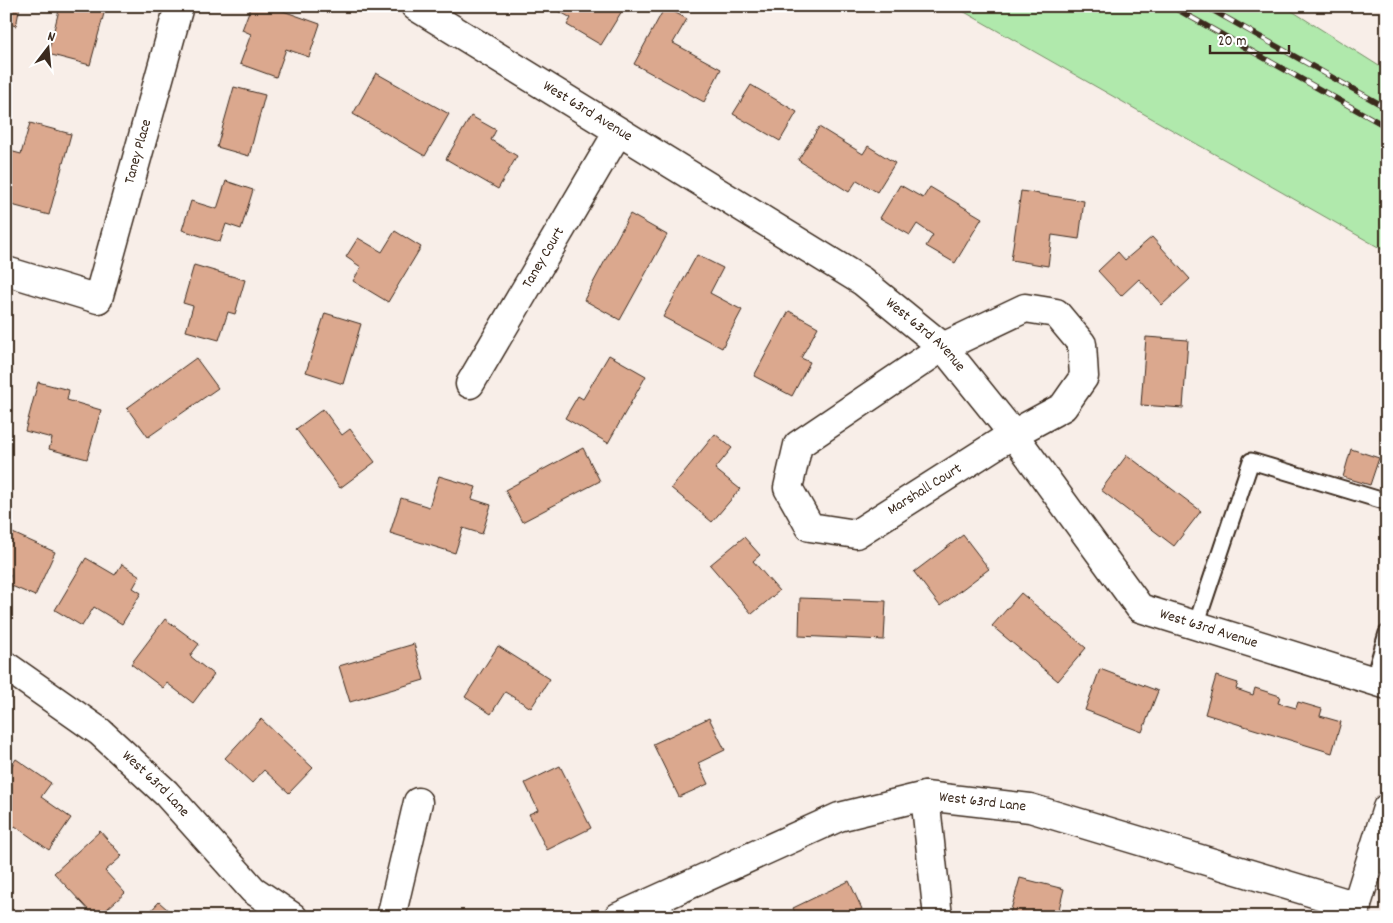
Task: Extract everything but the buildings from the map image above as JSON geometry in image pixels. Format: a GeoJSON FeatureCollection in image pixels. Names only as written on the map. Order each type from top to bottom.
{"type":"FeatureCollection","features":[{"type":"Feature","properties":{"kind":"street","name":"Taney Place"},"geometry":{"type":"LineString","coordinates":[[6,271],[98,299],[179,6]]}},
{"type":"Feature","properties":{"kind":"street","name":"West 63rd Avenue"},"geometry":{"type":"LineString","coordinates":[[415,6],[862,281],[943,347],[1013,434],[1140,608],[1380,683]]}},
{"type":"Feature","properties":{"kind":"street","name":"Taney Court"},"geometry":{"type":"LineString","coordinates":[[470,384],[618,132]]}},
{"type":"Feature","properties":{"kind":"street","name":"Marshall Court"},"geometry":{"type":"LineString","coordinates":[[1025,308],[1056,313],[1082,344],[1084,377],[1064,406],[1013,434],[856,534],[810,527],[788,488],[798,445],[943,347],[1025,308]]}},
{"type":"Feature","properties":{"kind":"street","name":"West 63rd Lane"},"geometry":{"type":"LineString","coordinates":[[6,666],[100,732],[166,793],[253,890],[293,917]]}},
{"type":"Feature","properties":{"kind":"street","name":"West 63rd Lane"},"geometry":{"type":"LineString","coordinates":[[618,917],[839,816],[925,796],[1030,808],[1355,912]]}},
{"type":"Feature","properties":{"kind":"street"},"geometry":{"type":"LineString","coordinates":[[925,796],[938,917]]}},
{"type":"Feature","properties":{"kind":"street"},"geometry":{"type":"LineString","coordinates":[[391,917],[418,802]]}},
{"type":"Feature","properties":{"kind":"street"},"geometry":{"type":"LineString","coordinates":[[1355,912],[1387,808]]}},
{"type":"Feature","properties":{"kind":"lane"},"geometry":{"type":"LineString","coordinates":[[1196,625],[1251,461],[1387,502]]}},
{"type":"Feature","properties":{"kind":"lane"},"geometry":{"type":"LineString","coordinates":[[1380,683],[1387,633]]}},
{"type":"Feature","properties":{"kind":"green space"},"geometry":{"type":"Polygon","coordinates":[[[954,6],[1284,6],[1387,71],[1387,252],[954,6]]]}},
{"type":"Feature","properties":{"kind":"railway"},"geometry":{"type":"LineString","coordinates":[[1171,6],[1387,127]]}},
{"type":"Feature","properties":{"kind":"railway"},"geometry":{"type":"LineString","coordinates":[[1205,6],[1387,108]]}}]}
